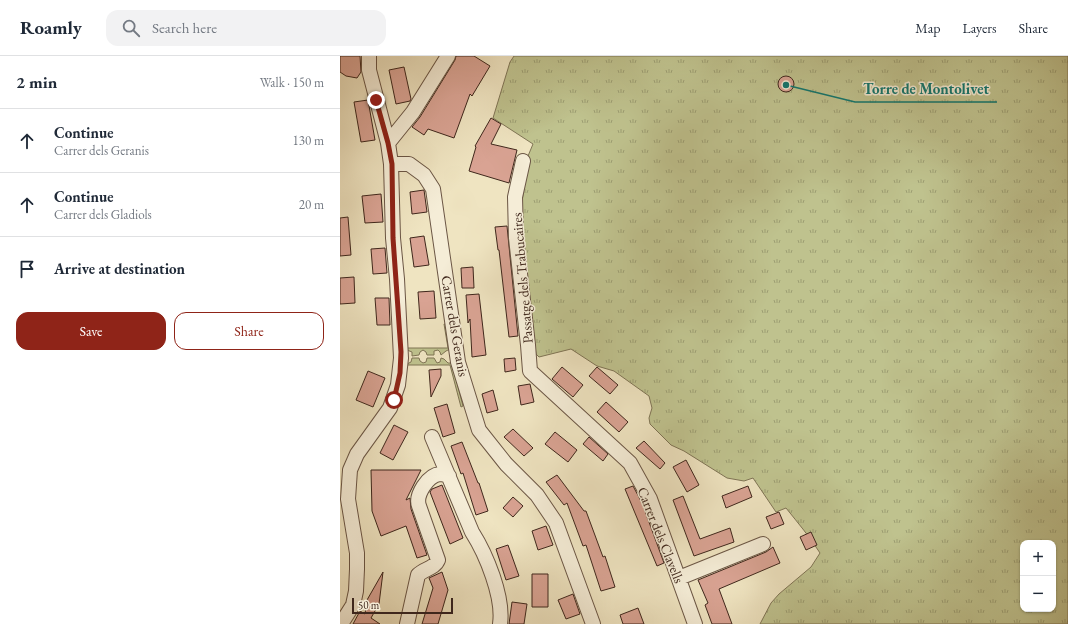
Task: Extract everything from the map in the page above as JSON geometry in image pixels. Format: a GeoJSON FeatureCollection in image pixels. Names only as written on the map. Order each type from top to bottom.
{"type":"FeatureCollection","features":[{"type":"Feature","properties":{"kind":"street"},"geometry":{"type":"LineString","coordinates":[[341,624],[353,605],[357,582],[357,553],[348,494],[350,470],[357,454],[390,408],[398,385],[400,373],[401,352],[393,238],[392,164],[388,143],[368,70],[369,56]]}},
{"type":"Feature","properties":{"kind":"street"},"geometry":{"type":"LineString","coordinates":[[388,143],[412,112],[448,56]]}},
{"type":"Feature","properties":{"kind":"street","name":"Passatge dels Trabucaires"},"geometry":{"type":"LineString","coordinates":[[523,162],[515,197],[516,238],[530,371]]}},
{"type":"Feature","properties":{"kind":"street","name":"Carrer dels Geranis"},"geometry":{"type":"LineString","coordinates":[[392,164],[409,164],[424,175],[433,189],[458,362],[479,430],[506,464],[536,495],[556,523],[593,624]]}},
{"type":"Feature","properties":{"kind":"street","name":"Carrer dels Clavells"},"geometry":{"type":"LineString","coordinates":[[530,371],[630,464],[650,499],[695,624]]}},
{"type":"Feature","properties":{"kind":"street"},"geometry":{"type":"LineString","coordinates":[[432,437],[472,532],[496,584],[500,600],[500,624]]}},
{"type":"Feature","properties":{"kind":"street"},"geometry":{"type":"LineString","coordinates":[[407,624],[418,576],[436,564],[438,560],[419,506],[418,498],[431,478],[440,474],[449,476]]}},
{"type":"Feature","properties":{"kind":"street"},"geometry":{"type":"LineString","coordinates":[[679,578],[763,544]]}},
{"type":"Feature","properties":{"kind":"green space"},"geometry":{"type":"Polygon","coordinates":[[[514,56],[1068,56],[1068,624],[760,624],[771,603],[779,594],[811,567],[820,553],[786,508],[776,512],[753,478],[744,481],[727,478],[684,451],[671,445],[650,424],[649,418],[652,408],[649,396],[614,371],[597,366],[571,349],[539,357],[536,354],[524,265],[520,218],[528,156],[533,144],[493,118],[510,62],[514,56]]]}},
{"type":"Feature","properties":{"kind":"green space"},"geometry":{"type":"Polygon","coordinates":[[[444,324],[447,324],[450,349],[441,355],[438,350],[434,351],[434,355],[427,355],[423,350],[419,355],[412,356],[412,352],[406,348],[448,348],[444,324]]]}},
{"type":"Feature","properties":{"kind":"green space"},"geometry":{"type":"Polygon","coordinates":[[[412,358],[419,358],[423,363],[426,362],[427,358],[434,358],[437,363],[440,362],[441,358],[448,363],[452,363],[463,406],[461,407],[450,365],[407,365],[411,362],[412,358]]]}},
{"type":"Feature","properties":{"kind":"building"},"geometry":{"type":"Polygon","coordinates":[[[340,56],[360,56],[361,72],[357,78],[346,76],[340,72],[340,56]]]}},
{"type":"Feature","properties":{"kind":"building"},"geometry":{"type":"Polygon","coordinates":[[[456,56],[474,56],[490,66],[472,96],[470,94],[454,138],[428,129],[424,135],[412,127],[420,117],[456,56]]]}},
{"type":"Feature","properties":{"kind":"building"},"geometry":{"type":"Polygon","coordinates":[[[404,67],[411,99],[410,101],[396,104],[389,70],[404,67]]]}},
{"type":"Feature","properties":{"kind":"building"},"geometry":{"type":"Polygon","coordinates":[[[783,76],[789,76],[794,81],[792,90],[789,92],[783,92],[778,87],[778,81],[783,76]]]}},
{"type":"Feature","properties":{"kind":"building"},"geometry":{"type":"Polygon","coordinates":[[[368,100],[375,140],[361,142],[354,102],[368,100]]]}},
{"type":"Feature","properties":{"kind":"building"},"geometry":{"type":"Polygon","coordinates":[[[491,118],[501,124],[491,144],[517,150],[509,183],[469,171],[476,147],[475,146],[491,118]]]}},
{"type":"Feature","properties":{"kind":"building"},"geometry":{"type":"Polygon","coordinates":[[[424,190],[427,212],[412,214],[410,192],[424,190]]]}},
{"type":"Feature","properties":{"kind":"building"},"geometry":{"type":"Polygon","coordinates":[[[381,194],[383,222],[365,223],[362,196],[381,194]]]}},
{"type":"Feature","properties":{"kind":"building"},"geometry":{"type":"Polygon","coordinates":[[[348,217],[351,255],[340,256],[340,218],[348,217]]]}},
{"type":"Feature","properties":{"kind":"building"},"geometry":{"type":"Polygon","coordinates":[[[507,226],[518,336],[509,337],[495,227],[507,226]]]}},
{"type":"Feature","properties":{"kind":"building"},"geometry":{"type":"Polygon","coordinates":[[[424,236],[429,265],[414,267],[410,238],[424,236]]]}},
{"type":"Feature","properties":{"kind":"building"},"geometry":{"type":"Polygon","coordinates":[[[385,248],[387,273],[373,274],[371,249],[385,248]]]}},
{"type":"Feature","properties":{"kind":"building"},"geometry":{"type":"Polygon","coordinates":[[[473,267],[474,288],[462,288],[461,268],[473,267]]]}},
{"type":"Feature","properties":{"kind":"building"},"geometry":{"type":"Polygon","coordinates":[[[354,277],[355,303],[340,304],[340,278],[354,277]]]}},
{"type":"Feature","properties":{"kind":"building"},"geometry":{"type":"Polygon","coordinates":[[[434,291],[436,318],[420,319],[418,292],[434,291]]]}},
{"type":"Feature","properties":{"kind":"building"},"geometry":{"type":"Polygon","coordinates":[[[479,294],[486,355],[472,357],[470,319],[468,323],[466,295],[479,294]]]}},
{"type":"Feature","properties":{"kind":"building"},"geometry":{"type":"Polygon","coordinates":[[[375,298],[389,298],[390,325],[377,325],[375,298]]]}},
{"type":"Feature","properties":{"kind":"building"},"geometry":{"type":"Polygon","coordinates":[[[515,358],[516,370],[505,372],[504,359],[515,358]]]}},
{"type":"Feature","properties":{"kind":"building"},"geometry":{"type":"Polygon","coordinates":[[[562,367],[583,385],[573,397],[552,379],[562,367]]]}},
{"type":"Feature","properties":{"kind":"building"},"geometry":{"type":"Polygon","coordinates":[[[597,367],[618,385],[610,394],[589,376],[597,367]]]}},
{"type":"Feature","properties":{"kind":"building"},"geometry":{"type":"Polygon","coordinates":[[[441,369],[441,376],[431,397],[429,370],[441,369]]]}},
{"type":"Feature","properties":{"kind":"building"},"geometry":{"type":"Polygon","coordinates":[[[368,371],[385,378],[373,407],[356,400],[368,371]]]}},
{"type":"Feature","properties":{"kind":"building"},"geometry":{"type":"Polygon","coordinates":[[[530,384],[534,402],[521,405],[518,386],[530,384]]]}},
{"type":"Feature","properties":{"kind":"building"},"geometry":{"type":"Polygon","coordinates":[[[493,390],[498,410],[487,413],[482,394],[493,390]]]}},
{"type":"Feature","properties":{"kind":"building"},"geometry":{"type":"Polygon","coordinates":[[[606,402],[628,422],[619,432],[597,412],[606,402]]]}},
{"type":"Feature","properties":{"kind":"building"},"geometry":{"type":"Polygon","coordinates":[[[447,404],[455,433],[443,437],[434,408],[447,404]]]}},
{"type":"Feature","properties":{"kind":"building"},"geometry":{"type":"Polygon","coordinates":[[[394,425],[408,432],[393,460],[380,453],[394,425]]]}},
{"type":"Feature","properties":{"kind":"building"},"geometry":{"type":"Polygon","coordinates":[[[513,429],[533,448],[524,456],[504,437],[513,429]]]}},
{"type":"Feature","properties":{"kind":"building"},"geometry":{"type":"Polygon","coordinates":[[[555,432],[577,450],[568,462],[545,444],[555,432]]]}},
{"type":"Feature","properties":{"kind":"building"},"geometry":{"type":"Polygon","coordinates":[[[589,437],[608,454],[603,461],[583,444],[589,437]]]}},
{"type":"Feature","properties":{"kind":"building"},"geometry":{"type":"Polygon","coordinates":[[[644,441],[665,463],[660,469],[636,448],[644,441]]]}},
{"type":"Feature","properties":{"kind":"building"},"geometry":{"type":"Polygon","coordinates":[[[462,442],[479,483],[488,511],[476,515],[463,473],[461,474],[451,446],[462,442]]]}},
{"type":"Feature","properties":{"kind":"building"},"geometry":{"type":"Polygon","coordinates":[[[686,460],[699,485],[687,492],[673,467],[686,460]]]}},
{"type":"Feature","properties":{"kind":"building"},"geometry":{"type":"Polygon","coordinates":[[[371,470],[421,470],[406,500],[410,498],[411,509],[427,555],[417,558],[406,526],[381,536],[372,511],[371,470]]]}},
{"type":"Feature","properties":{"kind":"building"},"geometry":{"type":"Polygon","coordinates":[[[557,475],[584,511],[586,511],[603,557],[605,556],[615,587],[601,591],[586,545],[583,546],[567,503],[564,505],[546,482],[557,475]]]}},
{"type":"Feature","properties":{"kind":"building"},"geometry":{"type":"Polygon","coordinates":[[[442,485],[463,538],[450,544],[430,492],[432,489],[442,485]]]}},
{"type":"Feature","properties":{"kind":"building"},"geometry":{"type":"Polygon","coordinates":[[[633,486],[642,503],[664,563],[657,566],[625,489],[633,486]]]}},
{"type":"Feature","properties":{"kind":"building"},"geometry":{"type":"Polygon","coordinates":[[[748,486],[752,497],[726,508],[722,496],[748,486]]]}},
{"type":"Feature","properties":{"kind":"building"},"geometry":{"type":"Polygon","coordinates":[[[683,496],[700,539],[730,528],[734,542],[694,556],[673,500],[683,496]]]}},
{"type":"Feature","properties":{"kind":"building"},"geometry":{"type":"Polygon","coordinates":[[[513,497],[523,506],[513,517],[503,508],[513,497]]]}},
{"type":"Feature","properties":{"kind":"building"},"geometry":{"type":"Polygon","coordinates":[[[779,512],[784,524],[771,529],[766,517],[779,512]]]}},
{"type":"Feature","properties":{"kind":"building"},"geometry":{"type":"Polygon","coordinates":[[[546,526],[553,545],[538,550],[532,531],[546,526]]]}},
{"type":"Feature","properties":{"kind":"building"},"geometry":{"type":"Polygon","coordinates":[[[811,532],[817,545],[806,550],[800,537],[811,532]]]}},
{"type":"Feature","properties":{"kind":"building"},"geometry":{"type":"Polygon","coordinates":[[[508,545],[519,576],[506,580],[496,549],[508,545]]]}},
{"type":"Feature","properties":{"kind":"building"},"geometry":{"type":"Polygon","coordinates":[[[773,547],[780,563],[719,589],[732,624],[712,624],[705,605],[708,603],[698,580],[766,552],[773,547]]]}},
{"type":"Feature","properties":{"kind":"building"},"geometry":{"type":"Polygon","coordinates":[[[383,572],[379,604],[371,618],[380,624],[353,624],[360,611],[365,614],[367,600],[383,572]]]}},
{"type":"Feature","properties":{"kind":"building"},"geometry":{"type":"Polygon","coordinates":[[[442,572],[448,590],[438,624],[422,624],[433,588],[429,578],[442,572]]]}},
{"type":"Feature","properties":{"kind":"building"},"geometry":{"type":"Polygon","coordinates":[[[532,574],[548,574],[548,607],[532,607],[532,574]]]}},
{"type":"Feature","properties":{"kind":"building"},"geometry":{"type":"Polygon","coordinates":[[[573,594],[580,614],[566,619],[558,600],[573,594]]]}},
{"type":"Feature","properties":{"kind":"building"},"geometry":{"type":"Polygon","coordinates":[[[512,602],[527,604],[524,624],[509,624],[512,602]]]}},
{"type":"Feature","properties":{"kind":"building"},"geometry":{"type":"Polygon","coordinates":[[[638,608],[644,624],[623,624],[620,615],[638,608]]]}},
{"type":"Feature","properties":{"kind":"place","name":"Torre de Montolivet"},"geometry":{"type":"Point","coordinates":[786,85]}},
{"type":"Feature","properties":{"kind":"route"},"geometry":{"type":"LineString","coordinates":[[376,100],[388,143],[392,164],[393,238],[401,352],[400,373],[394,400]]}}]}
